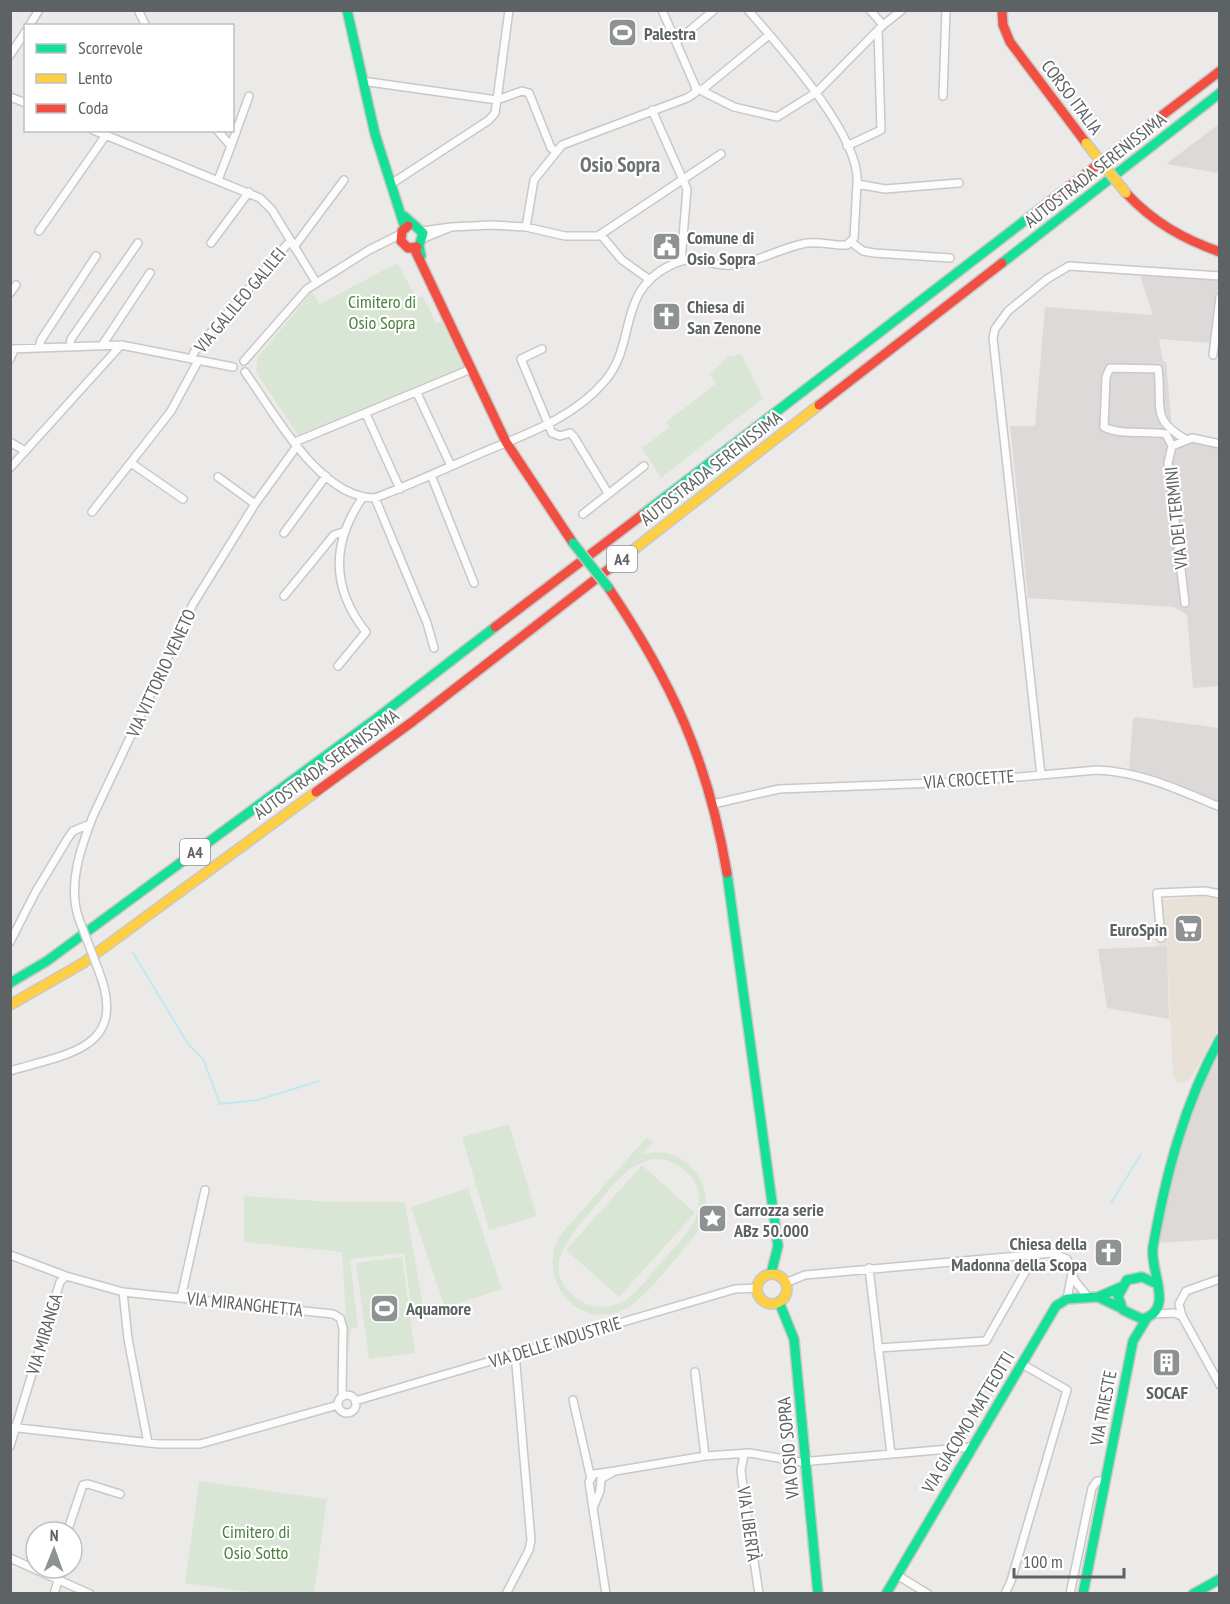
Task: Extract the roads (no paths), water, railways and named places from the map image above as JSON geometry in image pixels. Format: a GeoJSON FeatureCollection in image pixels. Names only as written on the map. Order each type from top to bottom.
{"type":"FeatureCollection","features":[{"type":"Feature","properties":{"kind":"main road"},"geometry":{"type":"LineString","coordinates":[[347,10],[362,81],[391,184],[404,216],[408,248],[420,241]]}},
{"type":"Feature","properties":{"kind":"main road","name":"CORSO ITALIA"},"geometry":{"type":"LineString","coordinates":[[1002,10],[1003,26],[1010,42],[1086,143],[1144,214],[1172,233],[1220,252]]}},
{"type":"Feature","properties":{"kind":"main road","name":"AUTOSTRADA SERENISSIMA"},"geometry":{"type":"LineString","coordinates":[[10,983],[46,961],[377,718],[1220,71]]}},
{"type":"Feature","properties":{"kind":"main road","name":"AUTOSTRADA SERENISSIMA"},"geometry":{"type":"LineString","coordinates":[[10,1005],[83,963],[412,722],[1220,93]]}},
{"type":"Feature","properties":{"kind":"main road"},"geometry":{"type":"LineString","coordinates":[[405,232],[420,241]]}},
{"type":"Feature","properties":{"kind":"main road"},"geometry":{"type":"LineString","coordinates":[[420,241],[422,260],[506,442],[573,543],[608,587],[648,646],[687,723],[713,804],[744,981],[778,1246],[771,1274]]}},
{"type":"Feature","properties":{"kind":"main road"},"geometry":{"type":"LineString","coordinates":[[1133,1341],[1161,1299],[1155,1283],[1151,1256],[1164,1197],[1188,1108],[1220,1039]]}},
{"type":"Feature","properties":{"kind":"main road"},"geometry":{"type":"LineString","coordinates":[[1067,1299],[1093,1297],[1121,1287],[1135,1277],[1151,1256]]}},
{"type":"Feature","properties":{"kind":"main road"},"geometry":{"type":"LineString","coordinates":[[771,1274],[780,1276],[785,1283],[785,1296],[779,1302],[770,1304],[762,1300],[757,1288],[763,1277],[771,1274]]}},
{"type":"Feature","properties":{"kind":"main road"},"geometry":{"type":"LineString","coordinates":[[1135,1277],[1146,1277],[1155,1283]]}},
{"type":"Feature","properties":{"kind":"main road"},"geometry":{"type":"LineString","coordinates":[[1121,1287],[1118,1296],[1133,1341]]}},
{"type":"Feature","properties":{"kind":"main road"},"geometry":{"type":"LineString","coordinates":[[1093,1297],[1135,1319],[1150,1316]]}},
{"type":"Feature","properties":{"kind":"main road","name":"VIA GIACOMO MATTEOTTI"},"geometry":{"type":"LineString","coordinates":[[886,1593],[1056,1306],[1067,1299]]}},
{"type":"Feature","properties":{"kind":"main road","name":"VIA OSIO SOPRA"},"geometry":{"type":"LineString","coordinates":[[779,1302],[794,1339],[818,1593]]}},
{"type":"Feature","properties":{"kind":"main road","name":"VIA TRIESTE"},"geometry":{"type":"LineString","coordinates":[[1083,1593],[1133,1341]]}},
{"type":"Feature","properties":{"kind":"main road"},"geometry":{"type":"LineString","coordinates":[[1193,1593],[1220,1579]]}},
{"type":"Feature","properties":{"kind":"street"},"geometry":{"type":"LineString","coordinates":[[30,24],[39,10]]}},
{"type":"Feature","properties":{"kind":"street"},"geometry":{"type":"LineString","coordinates":[[391,184],[489,120],[495,113],[509,10]]}},
{"type":"Feature","properties":{"kind":"street"},"geometry":{"type":"LineString","coordinates":[[662,10],[699,89],[734,106],[777,117],[817,92],[881,27],[902,10]]}},
{"type":"Feature","properties":{"kind":"street"},"geometry":{"type":"LineString","coordinates":[[676,42],[714,10]]}},
{"type":"Feature","properties":{"kind":"street"},"geometry":{"type":"LineString","coordinates":[[748,10],[817,92],[856,163],[855,231],[851,242]]}},
{"type":"Feature","properties":{"kind":"street"},"geometry":{"type":"LineString","coordinates":[[847,147],[881,130],[881,27],[870,10]]}},
{"type":"Feature","properties":{"kind":"street"},"geometry":{"type":"LineString","coordinates":[[943,96],[946,10]]}},
{"type":"Feature","properties":{"kind":"street"},"geometry":{"type":"LineString","coordinates":[[10,55],[24,34]]}},
{"type":"Feature","properties":{"kind":"street"},"geometry":{"type":"LineString","coordinates":[[526,227],[534,180],[556,151],[568,141],[687,98],[769,35]]}},
{"type":"Feature","properties":{"kind":"street"},"geometry":{"type":"LineString","coordinates":[[362,81],[497,100],[522,91],[529,93],[551,148],[556,151]]}},
{"type":"Feature","properties":{"kind":"street"},"geometry":{"type":"LineString","coordinates":[[218,180],[249,96]]}},
{"type":"Feature","properties":{"kind":"street"},"geometry":{"type":"LineString","coordinates":[[651,110],[682,178],[687,197],[681,261]]}},
{"type":"Feature","properties":{"kind":"street"},"geometry":{"type":"LineString","coordinates":[[98,132],[249,192],[267,204],[316,282]]}},
{"type":"Feature","properties":{"kind":"street"},"geometry":{"type":"LineString","coordinates":[[219,132],[231,146]]}},
{"type":"Feature","properties":{"kind":"street"},"geometry":{"type":"LineString","coordinates":[[39,231],[105,135]]}},
{"type":"Feature","properties":{"kind":"street"},"geometry":{"type":"LineString","coordinates":[[420,241],[451,228],[473,224],[526,227],[565,236],[601,235],[682,178],[721,154]]}},
{"type":"Feature","properties":{"kind":"street","name":"VIA GALILEO GALILEI"},"geometry":{"type":"LineString","coordinates":[[92,512],[171,411],[195,360],[194,352],[292,244],[344,180]]}},
{"type":"Feature","properties":{"kind":"street"},"geometry":{"type":"LineString","coordinates":[[857,184],[885,189],[959,183]]}},
{"type":"Feature","properties":{"kind":"street"},"geometry":{"type":"LineString","coordinates":[[211,243],[249,192]]}},
{"type":"Feature","properties":{"kind":"street"},"geometry":{"type":"LineString","coordinates":[[233,368],[235,362],[244,361],[316,282],[405,232]]}},
{"type":"Feature","properties":{"kind":"street"},"geometry":{"type":"LineString","coordinates":[[601,235],[622,260],[650,280]]}},
{"type":"Feature","properties":{"kind":"street"},"geometry":{"type":"LineString","coordinates":[[245,372],[296,444],[326,476],[343,490],[363,498],[375,498],[549,423],[574,409],[605,381],[617,365],[624,345],[631,309],[640,290],[669,266],[681,261],[701,259],[723,266],[739,264],[801,244],[840,245],[851,242]]}},
{"type":"Feature","properties":{"kind":"street"},"geometry":{"type":"LineString","coordinates":[[851,242],[863,251],[950,258]]}},
{"type":"Feature","properties":{"kind":"street"},"geometry":{"type":"LineString","coordinates":[[70,346],[71,339],[138,243]]}},
{"type":"Feature","properties":{"kind":"street"},"geometry":{"type":"LineString","coordinates":[[39,348],[41,340],[96,256]]}},
{"type":"Feature","properties":{"kind":"street"},"geometry":{"type":"LineString","coordinates":[[1041,775],[994,350],[995,329],[1008,311],[1047,279],[1069,266],[1220,276]]}},
{"type":"Feature","properties":{"kind":"street"},"geometry":{"type":"LineString","coordinates":[[103,344],[150,273]]}},
{"type":"Feature","properties":{"kind":"street"},"geometry":{"type":"LineString","coordinates":[[10,293],[16,285]]}},
{"type":"Feature","properties":{"kind":"street"},"geometry":{"type":"LineString","coordinates":[[1213,355],[1220,297]]}},
{"type":"Feature","properties":{"kind":"street"},"geometry":{"type":"LineString","coordinates":[[10,359],[12,349],[103,344],[121,345],[233,368],[239,374],[245,372]]}},
{"type":"Feature","properties":{"kind":"street"},"geometry":{"type":"LineString","coordinates":[[10,468],[121,345]]}},
{"type":"Feature","properties":{"kind":"street"},"geometry":{"type":"LineString","coordinates":[[542,349],[521,359],[549,423],[556,435],[570,434],[574,437],[608,493]]}},
{"type":"Feature","properties":{"kind":"street"},"geometry":{"type":"LineString","coordinates":[[244,361],[247,367],[245,372]]}},
{"type":"Feature","properties":{"kind":"street"},"geometry":{"type":"LineString","coordinates":[[1172,446],[1166,434],[1151,431],[1112,430],[1104,427],[1106,377],[1110,368],[1158,369],[1161,421],[1168,430],[1187,440]]}},
{"type":"Feature","properties":{"kind":"street"},"geometry":{"type":"LineString","coordinates":[[296,444],[471,369]]}},
{"type":"Feature","properties":{"kind":"street"},"geometry":{"type":"LineString","coordinates":[[417,393],[450,466]]}},
{"type":"Feature","properties":{"kind":"street"},"geometry":{"type":"LineString","coordinates":[[366,414],[400,489]]}},
{"type":"Feature","properties":{"kind":"street","name":"VIA DEI TERMINI"},"geometry":{"type":"LineString","coordinates":[[1185,603],[1168,464],[1172,446],[1192,438],[1220,444]]}},
{"type":"Feature","properties":{"kind":"street"},"geometry":{"type":"LineString","coordinates":[[10,442],[25,451]]}},
{"type":"Feature","properties":{"kind":"street","name":"VIA VITTORIO VENETO"},"geometry":{"type":"LineString","coordinates":[[10,1071],[81,1050],[98,1036],[103,1025],[106,997],[79,919],[75,897],[76,872],[82,845],[193,604],[255,504],[296,444]]}},
{"type":"Feature","properties":{"kind":"street"},"geometry":{"type":"LineString","coordinates":[[130,463],[183,499]]}},
{"type":"Feature","properties":{"kind":"street"},"geometry":{"type":"LineString","coordinates":[[583,514],[644,466]]}},
{"type":"Feature","properties":{"kind":"street"},"geometry":{"type":"LineString","coordinates":[[431,475],[474,583]]}},
{"type":"Feature","properties":{"kind":"street"},"geometry":{"type":"LineString","coordinates":[[284,533],[326,476]]}},
{"type":"Feature","properties":{"kind":"street"},"geometry":{"type":"LineString","coordinates":[[218,477],[255,504]]}},
{"type":"Feature","properties":{"kind":"street"},"geometry":{"type":"LineString","coordinates":[[338,666],[366,632],[351,608],[339,572],[339,551],[344,531],[363,498]]}},
{"type":"Feature","properties":{"kind":"street"},"geometry":{"type":"LineString","coordinates":[[375,498],[427,623],[434,648]]}},
{"type":"Feature","properties":{"kind":"street"},"geometry":{"type":"LineString","coordinates":[[285,596],[334,535],[344,531]]}},
{"type":"Feature","properties":{"kind":"street","name":"VIA CROCETTE"},"geometry":{"type":"LineString","coordinates":[[713,804],[779,789],[961,782],[1097,770],[1137,774],[1220,807]]}},
{"type":"Feature","properties":{"kind":"street"},"geometry":{"type":"LineString","coordinates":[[10,942],[43,879],[68,838],[73,831],[90,825]]}},
{"type":"Feature","properties":{"kind":"street"},"geometry":{"type":"LineString","coordinates":[[1161,938],[1157,893],[1205,891],[1220,894]]}},
{"type":"Feature","properties":{"kind":"street"},"geometry":{"type":"LineString","coordinates":[[181,1298],[205,1190]]}},
{"type":"Feature","properties":{"kind":"street"},"geometry":{"type":"LineString","coordinates":[[878,1348],[986,1341],[1036,1253]]}},
{"type":"Feature","properties":{"kind":"street"},"geometry":{"type":"LineString","coordinates":[[785,1283],[804,1275],[869,1268],[1036,1253],[1059,1254],[1067,1259],[1072,1273],[1093,1297]]}},
{"type":"Feature","properties":{"kind":"street","name":"VIA MIRANGA"},"geometry":{"type":"LineString","coordinates":[[10,1255],[69,1276]]}},
{"type":"Feature","properties":{"kind":"street"},"geometry":{"type":"LineString","coordinates":[[869,1268],[891,1454]]}},
{"type":"Feature","properties":{"kind":"street"},"geometry":{"type":"LineString","coordinates":[[1067,1299],[1072,1273]]}},
{"type":"Feature","properties":{"kind":"street","name":"VIA MIRANGHETTA"},"geometry":{"type":"LineString","coordinates":[[69,1276],[123,1292],[318,1312],[340,1318],[343,1328],[342,1397]]}},
{"type":"Feature","properties":{"kind":"street","name":"VIA MIRANGA"},"geometry":{"type":"LineString","coordinates":[[10,1446],[13,1428],[60,1282],[69,1276]]}},
{"type":"Feature","properties":{"kind":"street"},"geometry":{"type":"LineString","coordinates":[[1220,1280],[1186,1291],[1179,1308],[1220,1385]]}},
{"type":"Feature","properties":{"kind":"street","name":"VIA DELLE INDUSTRIE"},"geometry":{"type":"LineString","coordinates":[[13,1428],[148,1443],[200,1444],[338,1405],[342,1412],[349,1413],[355,1409],[355,1401],[735,1288],[757,1288]]}},
{"type":"Feature","properties":{"kind":"street"},"geometry":{"type":"LineString","coordinates":[[123,1292],[128,1339],[148,1443]]}},
{"type":"Feature","properties":{"kind":"street"},"geometry":{"type":"LineString","coordinates":[[1150,1316],[1165,1313],[1182,1316]]}},
{"type":"Feature","properties":{"kind":"street"},"geometry":{"type":"LineString","coordinates":[[506,1593],[529,1550],[531,1540],[515,1353]]}},
{"type":"Feature","properties":{"kind":"street"},"geometry":{"type":"LineString","coordinates":[[1005,1593],[1011,1581],[1067,1390],[1022,1364]]}},
{"type":"Feature","properties":{"kind":"street"},"geometry":{"type":"LineString","coordinates":[[695,1372],[705,1456]]}},
{"type":"Feature","properties":{"kind":"street"},"geometry":{"type":"LineString","coordinates":[[338,1405],[342,1397],[350,1396],[355,1401]]}},
{"type":"Feature","properties":{"kind":"street"},"geometry":{"type":"LineString","coordinates":[[573,1400],[591,1479]]}},
{"type":"Feature","properties":{"kind":"street"},"geometry":{"type":"LineString","coordinates":[[606,1593],[593,1508],[588,1492],[594,1474],[705,1456],[755,1453],[784,1461],[806,1461],[972,1447]]}},
{"type":"Feature","properties":{"kind":"street","name":"VIA LIBERTÀ"},"geometry":{"type":"LineString","coordinates":[[744,1455],[741,1470],[759,1593]]}},
{"type":"Feature","properties":{"kind":"street"},"geometry":{"type":"LineString","coordinates":[[593,1508],[600,1491],[601,1479],[615,1471]]}},
{"type":"Feature","properties":{"kind":"street","name":"VIA TRIESTE"},"geometry":{"type":"LineString","coordinates":[[1070,1593],[1092,1488],[1097,1481],[1105,1481]]}},
{"type":"Feature","properties":{"kind":"street"},"geometry":{"type":"LineString","coordinates":[[71,1520],[83,1485],[88,1484],[120,1494]]}},
{"type":"Feature","properties":{"kind":"street"},"geometry":{"type":"LineString","coordinates":[[10,1558],[24,1564]]}},
{"type":"Feature","properties":{"kind":"street"},"geometry":{"type":"LineString","coordinates":[[897,1575],[928,1593]]}},
{"type":"Feature","properties":{"kind":"street"},"geometry":{"type":"LineString","coordinates":[[61,1580],[90,1593]]}},
{"type":"Feature","properties":{"kind":"waterway"},"geometry":{"type":"LineString","coordinates":[[133,953],[188,1044],[203,1059],[220,1104],[258,1100],[319,1081]]}},
{"type":"Feature","properties":{"kind":"waterway"},"geometry":{"type":"LineString","coordinates":[[1111,1203],[1141,1154]]}},
{"type":"Feature","properties":{"kind":"place","name":"Palestra"},"geometry":{"type":"Point","coordinates":[623,33]}},
{"type":"Feature","properties":{"kind":"place","name":"Comune di Osio Sopra"},"geometry":{"type":"Point","coordinates":[666,247]}},
{"type":"Feature","properties":{"kind":"place","name":"Chiesa di San Zenone"},"geometry":{"type":"Point","coordinates":[666,316]}},
{"type":"Feature","properties":{"kind":"place","name":"EuroSpin"},"geometry":{"type":"Point","coordinates":[1188,929]}},
{"type":"Feature","properties":{"kind":"place","name":"Carrozza serie ABz 50.000"},"geometry":{"type":"Point","coordinates":[713,1219]}},
{"type":"Feature","properties":{"kind":"place","name":"Chiesa della Madonna della Scopa"},"geometry":{"type":"Point","coordinates":[1108,1253]}},
{"type":"Feature","properties":{"kind":"place","name":"Aquamore"},"geometry":{"type":"Point","coordinates":[385,1308]}},
{"type":"Feature","properties":{"kind":"place","name":"SOCAF"},"geometry":{"type":"Point","coordinates":[1167,1363]}},
{"type":"Feature","properties":{"kind":"district","name":"Osio Sopra"},"geometry":{"type":"Point","coordinates":[620,164]}},
{"type":"Feature","properties":{"kind":"park label","name":"Cimitero di Osio Sopra"},"geometry":{"type":"Point","coordinates":[382,311]}},
{"type":"Feature","properties":{"kind":"park label","name":"Cimitero di Osio Sotto"},"geometry":{"type":"Point","coordinates":[256,1541]}}]}
